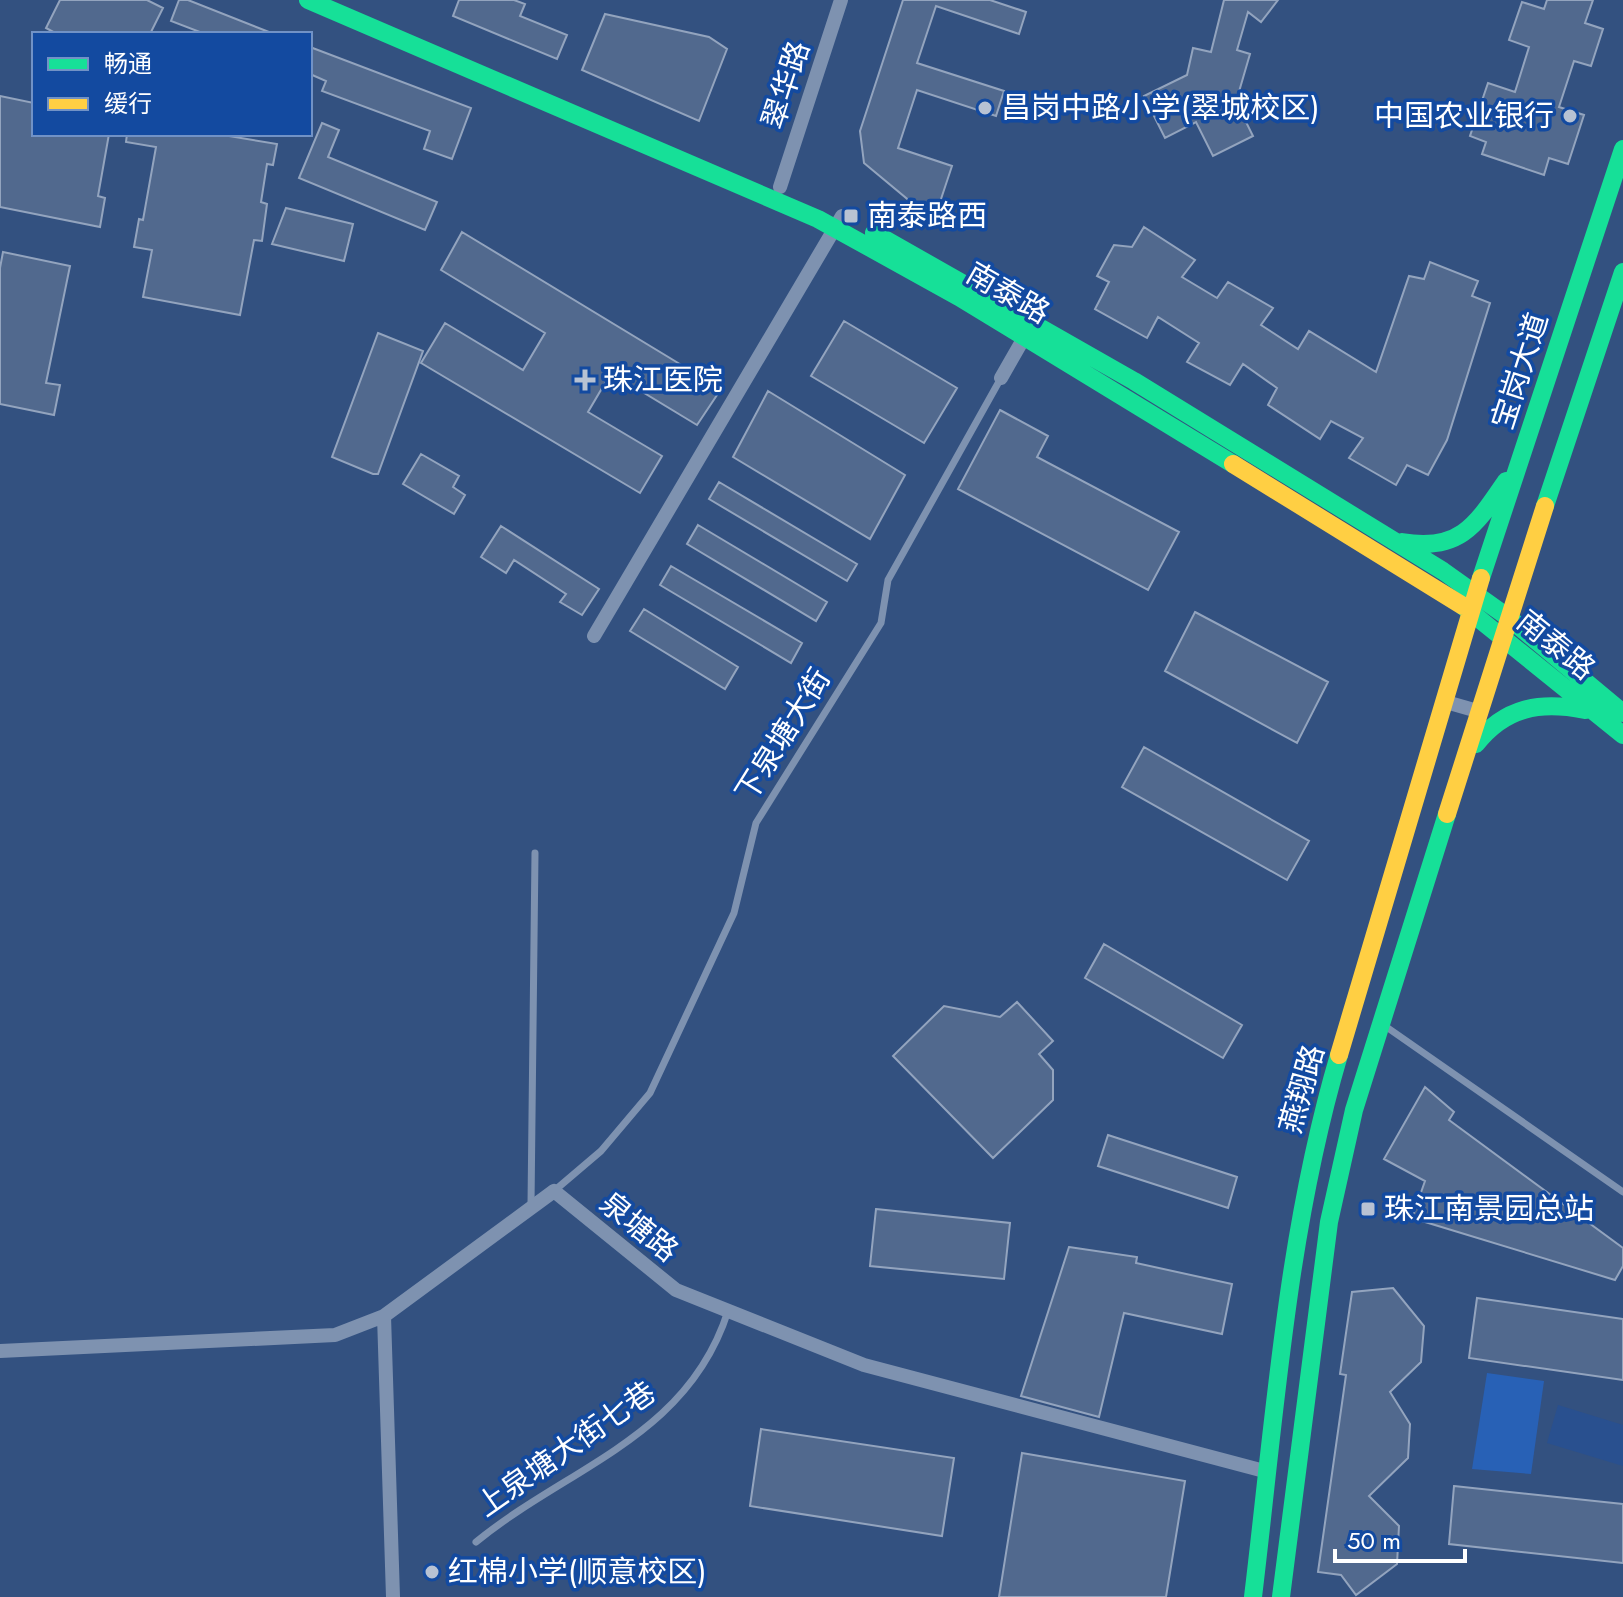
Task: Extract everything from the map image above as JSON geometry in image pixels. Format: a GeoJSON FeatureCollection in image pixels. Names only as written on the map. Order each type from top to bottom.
{"type":"FeatureCollection","features":[{"type":"Feature","properties":{"kind":"main road","name":"南泰路"},"geometry":{"type":"LineString","coordinates":[[308,0],[839,222],[1122,373],[1391,539],[1474,602],[1503,638],[1623,735]]}},
{"type":"Feature","properties":{"kind":"main road","name":"南泰路"},"geometry":{"type":"LineString","coordinates":[[340,0],[780,187],[1271,484],[1474,602],[1509,618],[1623,713]]}},
{"type":"Feature","properties":{"kind":"main road","name":"宝岗大道"},"geometry":{"type":"LineString","coordinates":[[1474,602],[1623,149]]}},
{"type":"Feature","properties":{"kind":"main road"},"geometry":{"type":"LineString","coordinates":[[1509,618],[1623,272]]}},
{"type":"Feature","properties":{"kind":"main road"},"geometry":{"type":"LineString","coordinates":[[1391,539],[1415,545],[1455,542],[1467,534],[1522,457]]}},
{"type":"Feature","properties":{"kind":"main road"},"geometry":{"type":"LineString","coordinates":[[1499,523],[1515,543],[1534,538]]}},
{"type":"Feature","properties":{"kind":"main road","name":"燕翔路"},"geometry":{"type":"LineString","coordinates":[[1253,1597],[1297,1229],[1310,1162],[1474,602]]}},
{"type":"Feature","properties":{"kind":"main road","name":"燕翔路"},"geometry":{"type":"LineString","coordinates":[[1281,1597],[1329,1222],[1354,1110],[1509,618]]}},
{"type":"Feature","properties":{"kind":"main road"},"geometry":{"type":"LineString","coordinates":[[1466,759],[1495,720],[1512,711],[1547,703],[1594,712]]}},
{"type":"Feature","properties":{"kind":"street","name":"翠华路"},"geometry":{"type":"LineString","coordinates":[[780,187],[841,0]]}},
{"type":"Feature","properties":{"kind":"street"},"geometry":{"type":"LineString","coordinates":[[594,636],[839,222]]}},
{"type":"Feature","properties":{"kind":"street"},"geometry":{"type":"LineString","coordinates":[[1001,378],[1025,336]]}},
{"type":"Feature","properties":{"kind":"street"},"geometry":{"type":"LineString","coordinates":[[1446,702],[1481,712]]}},
{"type":"Feature","properties":{"kind":"street","name":"泉塘路"},"geometry":{"type":"LineString","coordinates":[[0,1351],[335,1335],[384,1316],[554,1191],[676,1290],[864,1365],[1268,1472]]}},
{"type":"Feature","properties":{"kind":"street"},"geometry":{"type":"LineString","coordinates":[[384,1316],[393,1597]]}},
{"type":"Feature","properties":{"kind":"lane","name":"下泉塘大街"},"geometry":{"type":"LineString","coordinates":[[554,1191],[601,1151],[650,1093],[734,913],[756,823],[881,623],[888,580],[1001,378]]}},
{"type":"Feature","properties":{"kind":"lane"},"geometry":{"type":"LineString","coordinates":[[531,1205],[535,853]]}},
{"type":"Feature","properties":{"kind":"lane"},"geometry":{"type":"LineString","coordinates":[[1380,1022],[1623,1192]]}},
{"type":"Feature","properties":{"kind":"lane","name":"上泉塘大街七巷"},"geometry":{"type":"LineString","coordinates":[[476,1542],[514,1512],[569,1482],[659,1419],[709,1358],[728,1311]]}},
{"type":"Feature","properties":{"kind":"shaded area"},"geometry":{"type":"Polygon","coordinates":[[[1487,1373],[1544,1381],[1531,1474],[1472,1469],[1487,1373]]]}},
{"type":"Feature","properties":{"kind":"shaded area"},"geometry":{"type":"Polygon","coordinates":[[[1558,1405],[1623,1425],[1623,1466],[1547,1443],[1558,1405]]]}},
{"type":"Feature","properties":{"kind":"building"},"geometry":{"type":"Polygon","coordinates":[[[60,0],[147,0],[163,8],[151,32],[53,32],[46,28],[60,0]]]}},
{"type":"Feature","properties":{"kind":"building"},"geometry":{"type":"Polygon","coordinates":[[[179,0],[188,0],[269,32],[200,32],[171,21],[179,0]]]}},
{"type":"Feature","properties":{"kind":"building"},"geometry":{"type":"Polygon","coordinates":[[[459,0],[514,0],[525,4],[520,16],[567,35],[557,59],[453,16],[459,0]]]}},
{"type":"Feature","properties":{"kind":"building"},"geometry":{"type":"Polygon","coordinates":[[[903,0],[990,0],[1026,12],[1019,34],[936,6],[917,63],[1004,91],[996,116],[917,90],[898,148],[952,166],[936,214],[917,207],[864,163],[860,131],[903,0]]]}},
{"type":"Feature","properties":{"kind":"building"},"geometry":{"type":"Polygon","coordinates":[[[1224,0],[1278,0],[1261,22],[1248,12],[1237,50],[1250,54],[1236,102],[1253,136],[1213,156],[1196,122],[1165,138],[1144,96],[1187,75],[1193,48],[1211,52],[1224,0]]]}},
{"type":"Feature","properties":{"kind":"building"},"geometry":{"type":"Polygon","coordinates":[[[1547,0],[1593,0],[1585,23],[1603,29],[1591,66],[1574,61],[1559,107],[1584,115],[1568,164],[1549,158],[1544,175],[1482,154],[1486,142],[1470,136],[1488,83],[1515,92],[1529,47],[1509,40],[1522,2],[1544,9],[1547,0]]]}},
{"type":"Feature","properties":{"kind":"building"},"geometry":{"type":"Polygon","coordinates":[[[605,14],[709,37],[727,49],[699,121],[582,70],[605,14]]]}},
{"type":"Feature","properties":{"kind":"building"},"geometry":{"type":"Polygon","coordinates":[[[312,48],[471,108],[452,159],[424,149],[430,131],[322,91],[326,81],[312,75],[312,48]]]}},
{"type":"Feature","properties":{"kind":"building"},"geometry":{"type":"Polygon","coordinates":[[[0,96],[32,103],[32,136],[109,136],[98,196],[105,198],[100,227],[0,207],[0,96]]]}},
{"type":"Feature","properties":{"kind":"building"},"geometry":{"type":"Polygon","coordinates":[[[322,123],[339,130],[328,157],[437,202],[425,230],[299,178],[322,123]]]}},
{"type":"Feature","properties":{"kind":"building"},"geometry":{"type":"Polygon","coordinates":[[[127,136],[229,136],[277,144],[273,165],[267,164],[261,202],[267,204],[262,241],[254,240],[240,315],[143,297],[152,250],[134,247],[139,219],[143,220],[156,147],[126,142],[127,136]]]}},
{"type":"Feature","properties":{"kind":"building"},"geometry":{"type":"Polygon","coordinates":[[[286,208],[353,224],[344,261],[272,244],[286,208]]]}},
{"type":"Feature","properties":{"kind":"building"},"geometry":{"type":"Polygon","coordinates":[[[1144,227],[1195,260],[1182,277],[1217,298],[1228,282],[1273,308],[1261,325],[1298,349],[1309,331],[1376,372],[1409,276],[1424,279],[1430,262],[1478,281],[1472,296],[1490,303],[1447,440],[1428,475],[1407,465],[1396,485],[1349,458],[1363,438],[1331,421],[1320,439],[1268,405],[1277,388],[1243,364],[1230,385],[1187,362],[1199,343],[1158,317],[1147,338],[1095,309],[1109,282],[1097,276],[1114,245],[1132,247],[1144,227]]]}},
{"type":"Feature","properties":{"kind":"building"},"geometry":{"type":"Polygon","coordinates":[[[462,232],[721,389],[697,425],[611,373],[588,412],[662,456],[640,493],[421,363],[445,323],[523,370],[545,333],[441,270],[462,232]]]}},
{"type":"Feature","properties":{"kind":"building"},"geometry":{"type":"Polygon","coordinates":[[[3,252],[70,266],[46,383],[60,385],[54,415],[0,404],[0,268],[3,252]]]}},
{"type":"Feature","properties":{"kind":"building"},"geometry":{"type":"Polygon","coordinates":[[[844,321],[957,388],[924,443],[811,376],[844,321]]]}},
{"type":"Feature","properties":{"kind":"building"},"geometry":{"type":"Polygon","coordinates":[[[378,333],[423,351],[378,474],[373,474],[332,457],[378,333]]]}},
{"type":"Feature","properties":{"kind":"building"},"geometry":{"type":"Polygon","coordinates":[[[768,391],[905,475],[870,539],[733,457],[768,391]]]}},
{"type":"Feature","properties":{"kind":"building"},"geometry":{"type":"Polygon","coordinates":[[[1000,410],[1048,436],[1037,457],[1179,532],[1148,590],[958,489],[1000,410]]]}},
{"type":"Feature","properties":{"kind":"building"},"geometry":{"type":"Polygon","coordinates":[[[421,454],[459,476],[453,487],[465,495],[454,514],[403,484],[421,454]]]}},
{"type":"Feature","properties":{"kind":"building"},"geometry":{"type":"Polygon","coordinates":[[[719,482],[857,564],[847,581],[709,499],[719,482]]]}},
{"type":"Feature","properties":{"kind":"building"},"geometry":{"type":"Polygon","coordinates":[[[698,525],[827,602],[816,621],[687,544],[698,525]]]}},
{"type":"Feature","properties":{"kind":"building"},"geometry":{"type":"Polygon","coordinates":[[[501,526],[599,589],[582,615],[560,602],[566,594],[514,560],[506,573],[481,557],[501,526]]]}},
{"type":"Feature","properties":{"kind":"building"},"geometry":{"type":"Polygon","coordinates":[[[671,566],[802,643],[791,663],[660,585],[671,566]]]}},
{"type":"Feature","properties":{"kind":"building"},"geometry":{"type":"Polygon","coordinates":[[[644,609],[738,667],[725,689],[630,631],[644,609]]]}},
{"type":"Feature","properties":{"kind":"building"},"geometry":{"type":"Polygon","coordinates":[[[1195,612],[1328,682],[1297,743],[1165,671],[1195,612]]]}},
{"type":"Feature","properties":{"kind":"building"},"geometry":{"type":"Polygon","coordinates":[[[1144,747],[1309,841],[1287,880],[1122,787],[1144,747]]]}},
{"type":"Feature","properties":{"kind":"building"},"geometry":{"type":"Polygon","coordinates":[[[1104,944],[1242,1025],[1223,1058],[1085,978],[1104,944]]]}},
{"type":"Feature","properties":{"kind":"building"},"geometry":{"type":"Polygon","coordinates":[[[1017,1002],[1053,1041],[1039,1054],[1053,1070],[1053,1100],[993,1158],[893,1056],[944,1006],[1000,1017],[1017,1002]]]}},
{"type":"Feature","properties":{"kind":"building"},"geometry":{"type":"Polygon","coordinates":[[[1425,1087],[1454,1112],[1449,1120],[1623,1248],[1623,1266],[1615,1280],[1412,1218],[1425,1181],[1384,1159],[1425,1087]]]}},
{"type":"Feature","properties":{"kind":"building"},"geometry":{"type":"Polygon","coordinates":[[[1108,1135],[1237,1177],[1228,1208],[1098,1166],[1108,1135]]]}},
{"type":"Feature","properties":{"kind":"building"},"geometry":{"type":"Polygon","coordinates":[[[876,1209],[1010,1223],[1004,1279],[870,1266],[876,1209]]]}},
{"type":"Feature","properties":{"kind":"building"},"geometry":{"type":"Polygon","coordinates":[[[1069,1247],[1137,1257],[1136,1263],[1232,1284],[1222,1334],[1124,1313],[1099,1417],[1021,1396],[1069,1247]]]}},
{"type":"Feature","properties":{"kind":"building"},"geometry":{"type":"Polygon","coordinates":[[[1393,1288],[1424,1326],[1421,1362],[1390,1392],[1410,1424],[1408,1458],[1369,1496],[1399,1526],[1397,1564],[1356,1595],[1341,1575],[1318,1572],[1346,1375],[1340,1374],[1352,1292],[1393,1288]]]}},
{"type":"Feature","properties":{"kind":"building"},"geometry":{"type":"Polygon","coordinates":[[[1477,1298],[1623,1319],[1623,1380],[1469,1358],[1477,1298]]]}},
{"type":"Feature","properties":{"kind":"building"},"geometry":{"type":"Polygon","coordinates":[[[761,1429],[954,1458],[942,1536],[750,1506],[761,1429]]]}},
{"type":"Feature","properties":{"kind":"building"},"geometry":{"type":"Polygon","coordinates":[[[1022,1453],[1185,1481],[1166,1597],[999,1597],[1022,1453]]]}},
{"type":"Feature","properties":{"kind":"building"},"geometry":{"type":"Polygon","coordinates":[[[1454,1486],[1623,1504],[1623,1563],[1449,1544],[1454,1486]]]}},
{"type":"Feature","properties":{"kind":"traffic: fast"},"geometry":{"type":"LineString","coordinates":[[308,0],[818,219],[959,297],[1233,464]]}},
{"type":"Feature","properties":{"kind":"traffic: fast"},"geometry":{"type":"LineString","coordinates":[[1481,578],[1623,149]]}},
{"type":"Feature","properties":{"kind":"traffic: fast"},"geometry":{"type":"LineString","coordinates":[[874,233],[1134,381],[1443,571],[1509,618],[1623,713]]}},
{"type":"Feature","properties":{"kind":"traffic: fast"},"geometry":{"type":"LineString","coordinates":[[1545,506],[1623,272]]}},
{"type":"Feature","properties":{"kind":"traffic: fast"},"geometry":{"type":"LineString","coordinates":[[1402,542],[1438,543],[1464,532],[1506,481]]}},
{"type":"Feature","properties":{"kind":"traffic: fast"},"geometry":{"type":"LineString","coordinates":[[1463,606],[1623,735]]}},
{"type":"Feature","properties":{"kind":"traffic: fast"},"geometry":{"type":"LineString","coordinates":[[1476,744],[1499,722],[1524,710],[1553,706],[1585,710]]}},
{"type":"Feature","properties":{"kind":"traffic: fast"},"geometry":{"type":"LineString","coordinates":[[1281,1597],[1329,1222],[1354,1110],[1447,814]]}},
{"type":"Feature","properties":{"kind":"traffic: fast"},"geometry":{"type":"LineString","coordinates":[[1253,1597],[1295,1256],[1321,1121],[1339,1055]]}},
{"type":"Feature","properties":{"kind":"traffic: slow"},"geometry":{"type":"LineString","coordinates":[[1233,464],[1463,606]]}},
{"type":"Feature","properties":{"kind":"traffic: slow"},"geometry":{"type":"LineString","coordinates":[[1447,814],[1545,506]]}},
{"type":"Feature","properties":{"kind":"traffic: slow"},"geometry":{"type":"LineString","coordinates":[[1339,1055],[1481,578]]}},
{"type":"Feature","properties":{"kind":"place","name":"昌岗中路小学(翠城校区)"},"geometry":{"type":"Point","coordinates":[985,108]}},
{"type":"Feature","properties":{"kind":"place","name":"中国农业银行"},"geometry":{"type":"Point","coordinates":[1570,116]}},
{"type":"Feature","properties":{"kind":"place","name":"南泰路西"},"geometry":{"type":"Point","coordinates":[851,216]}},
{"type":"Feature","properties":{"kind":"place","name":"珠江医院"},"geometry":{"type":"Point","coordinates":[585,380]}},
{"type":"Feature","properties":{"kind":"place","name":"珠江南景园总站"},"geometry":{"type":"Point","coordinates":[1368,1209]}},
{"type":"Feature","properties":{"kind":"place","name":"红棉小学(顺意校区)"},"geometry":{"type":"Point","coordinates":[432,1572]}}]}
